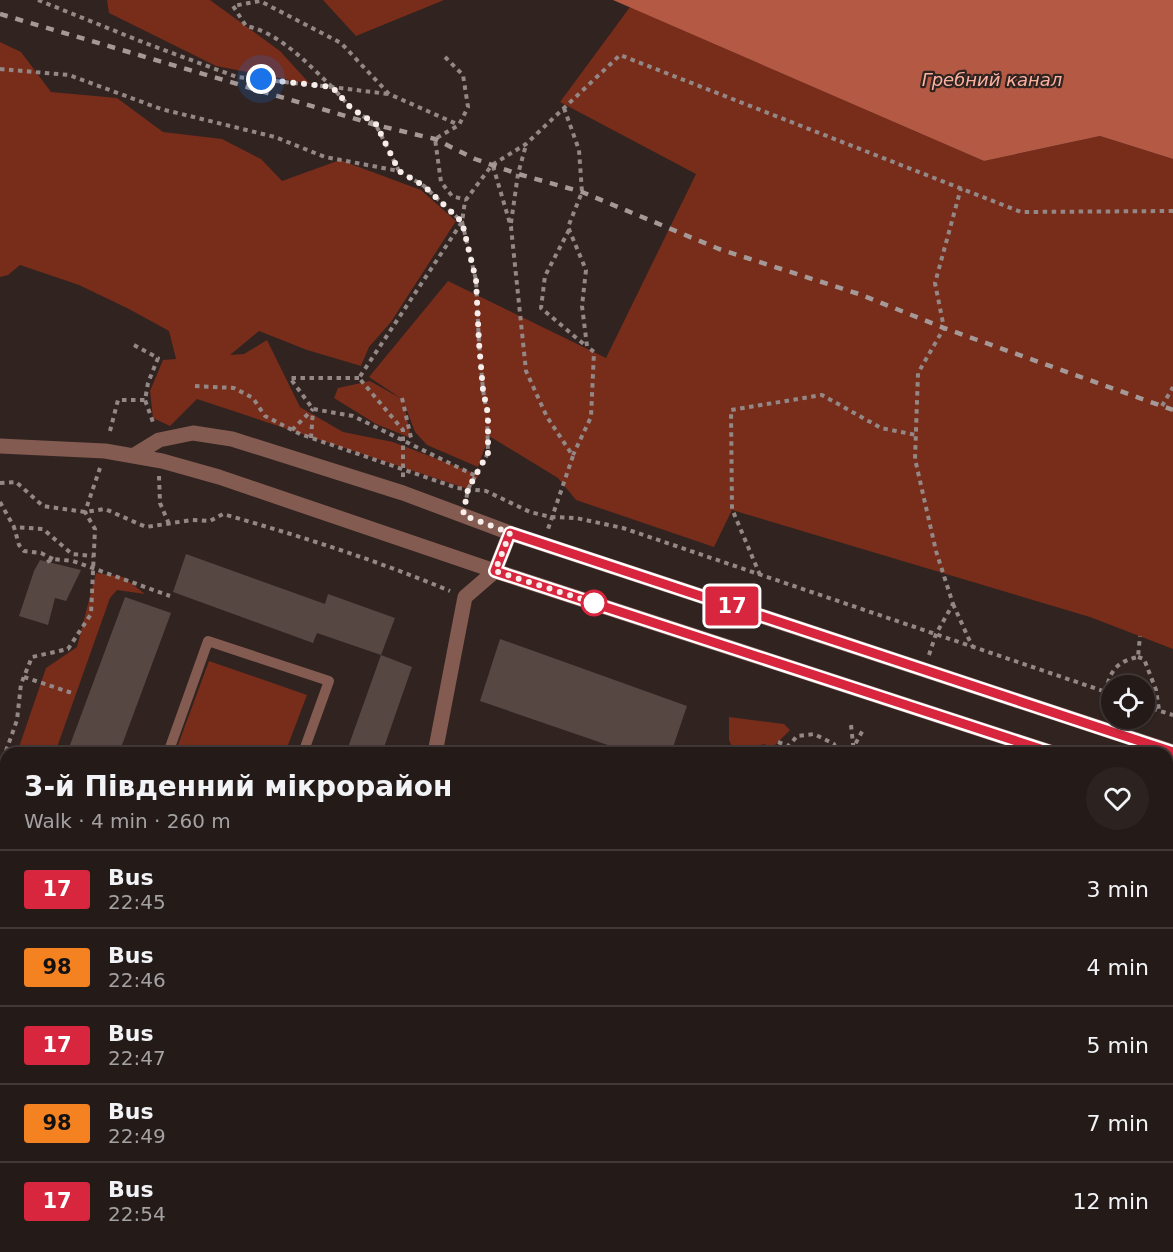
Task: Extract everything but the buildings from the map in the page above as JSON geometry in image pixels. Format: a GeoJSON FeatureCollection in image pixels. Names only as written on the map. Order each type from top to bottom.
{"type":"FeatureCollection","features":[{"type":"Feature","properties":{"kind":"street"},"geometry":{"type":"LineString","coordinates":[[133,456],[159,440],[193,433],[232,439],[403,493],[510,533],[1158,747]]}},
{"type":"Feature","properties":{"kind":"street"},"geometry":{"type":"LineString","coordinates":[[0,446],[105,451],[159,461],[219,477],[495,571],[1035,747]]}},
{"type":"Feature","properties":{"kind":"street"},"geometry":{"type":"LineString","coordinates":[[436,747],[465,597],[495,571],[510,533]]}},
{"type":"Feature","properties":{"kind":"lane"},"geometry":{"type":"LineString","coordinates":[[170,747],[208,641],[329,681],[305,747]]}},
{"type":"Feature","properties":{"kind":"path"},"geometry":{"type":"LineString","coordinates":[[38,0],[237,77],[389,94],[459,125]]}},
{"type":"Feature","properties":{"kind":"path"},"geometry":{"type":"LineString","coordinates":[[389,94],[341,43],[260,1],[233,6],[246,26],[261,29],[303,58],[351,108],[376,124],[399,171]]}},
{"type":"Feature","properties":{"kind":"path"},"geometry":{"type":"LineString","coordinates":[[359,378],[462,222],[466,201],[492,165],[526,144],[620,55],[1021,212],[1173,211]]}},
{"type":"Feature","properties":{"kind":"path"},"geometry":{"type":"LineString","coordinates":[[445,57],[463,75],[468,107],[459,125],[435,139],[441,182],[452,196],[466,201]]}},
{"type":"Feature","properties":{"kind":"path"},"geometry":{"type":"LineString","coordinates":[[0,69],[69,75],[161,109],[275,137],[324,157],[399,171],[424,186],[462,222],[476,280],[483,390],[488,414],[488,453],[468,489],[463,515]]}},
{"type":"Feature","properties":{"kind":"path"},"geometry":{"type":"LineString","coordinates":[[544,544],[551,517],[573,456],[591,417],[594,352],[541,308],[545,276],[569,229],[582,192],[579,150],[564,108]]}},
{"type":"Feature","properties":{"kind":"path"},"geometry":{"type":"LineString","coordinates":[[511,227],[518,174],[526,144]]}},
{"type":"Feature","properties":{"kind":"path"},"geometry":{"type":"LineString","coordinates":[[492,165],[511,227],[526,371],[547,417],[573,456]]}},
{"type":"Feature","properties":{"kind":"path"},"geometry":{"type":"LineString","coordinates":[[961,188],[935,283],[944,328],[918,373],[915,459],[936,551],[953,604],[972,647]]}},
{"type":"Feature","properties":{"kind":"path"},"geometry":{"type":"LineString","coordinates":[[569,229],[586,270],[582,306],[587,346]]}},
{"type":"Feature","properties":{"kind":"path"},"geometry":{"type":"LineString","coordinates":[[134,345],[158,358],[148,383],[145,400],[159,440]]}},
{"type":"Feature","properties":{"kind":"path"},"geometry":{"type":"LineString","coordinates":[[403,493],[403,439],[403,430],[359,378],[290,378],[314,409],[353,416],[403,439],[412,443],[476,476]]}},
{"type":"Feature","properties":{"kind":"path"},"geometry":{"type":"LineString","coordinates":[[195,386],[234,388],[253,398],[265,416],[292,430],[457,488],[486,491],[530,512],[551,517],[576,518],[623,528],[1101,690]]}},
{"type":"Feature","properties":{"kind":"path"},"geometry":{"type":"LineString","coordinates":[[1162,406],[1173,387]]}},
{"type":"Feature","properties":{"kind":"path"},"geometry":{"type":"LineString","coordinates":[[760,575],[732,509],[731,410],[822,395],[881,428],[916,435]]}},
{"type":"Feature","properties":{"kind":"path"},"geometry":{"type":"LineString","coordinates":[[402,398],[412,443]]}},
{"type":"Feature","properties":{"kind":"path"},"geometry":{"type":"LineString","coordinates":[[110,431],[118,400],[145,400]]}},
{"type":"Feature","properties":{"kind":"path"},"geometry":{"type":"LineString","coordinates":[[292,430],[314,409]]}},
{"type":"Feature","properties":{"kind":"path"},"geometry":{"type":"LineString","coordinates":[[311,438],[314,409]]}},
{"type":"Feature","properties":{"kind":"path"},"geometry":{"type":"LineString","coordinates":[[7,747],[16,720],[21,684],[32,657],[68,649],[91,614],[95,529],[85,512],[105,451]]}},
{"type":"Feature","properties":{"kind":"path"},"geometry":{"type":"LineString","coordinates":[[159,461],[160,503],[169,524]]}},
{"type":"Feature","properties":{"kind":"path"},"geometry":{"type":"LineString","coordinates":[[0,483],[16,482],[43,506],[85,512],[105,509],[146,527],[192,520],[210,521],[223,514],[388,565],[465,597]]}},
{"type":"Feature","properties":{"kind":"path"},"geometry":{"type":"LineString","coordinates":[[0,502],[15,528],[19,545],[24,551],[41,553],[53,559],[73,561],[170,596]]}},
{"type":"Feature","properties":{"kind":"path"},"geometry":{"type":"LineString","coordinates":[[15,528],[43,529],[72,554],[93,556]]}},
{"type":"Feature","properties":{"kind":"path"},"geometry":{"type":"LineString","coordinates":[[47,561],[53,559]]}},
{"type":"Feature","properties":{"kind":"path"},"geometry":{"type":"LineString","coordinates":[[924,670],[936,634],[953,604]]}},
{"type":"Feature","properties":{"kind":"path"},"geometry":{"type":"LineString","coordinates":[[1137,657],[1140,636]]}},
{"type":"Feature","properties":{"kind":"path"},"geometry":{"type":"LineString","coordinates":[[1110,675],[1124,660],[1137,657],[1144,659],[1156,690],[1159,710]]}},
{"type":"Feature","properties":{"kind":"path"},"geometry":{"type":"LineString","coordinates":[[24,677],[72,693]]}},
{"type":"Feature","properties":{"kind":"path"},"geometry":{"type":"LineString","coordinates":[[1155,709],[1173,715]]}},
{"type":"Feature","properties":{"kind":"path"},"geometry":{"type":"LineString","coordinates":[[851,725],[853,747]]}},
{"type":"Feature","properties":{"kind":"path"},"geometry":{"type":"LineString","coordinates":[[855,747],[864,728]]}},
{"type":"Feature","properties":{"kind":"path"},"geometry":{"type":"LineString","coordinates":[[778,742],[789,746],[797,736],[814,734],[836,747]]}},
{"type":"Feature","properties":{"kind":"shaded area"},"geometry":{"type":"Polygon","coordinates":[[[107,0],[210,0],[280,51],[310,84],[216,66],[109,13],[107,0]]]}},
{"type":"Feature","properties":{"kind":"shaded area"},"geometry":{"type":"Polygon","coordinates":[[[323,0],[444,0],[356,36],[323,0]]]}},
{"type":"Feature","properties":{"kind":"shaded area"},"geometry":{"type":"Polygon","coordinates":[[[630,7],[984,161],[1100,136],[1173,159],[1173,649],[1090,617],[732,510],[714,547],[576,500],[558,478],[489,436],[478,467],[427,445],[415,432],[404,403],[411,438],[376,424],[334,398],[338,388],[370,381],[402,399],[369,377],[448,281],[606,358],[696,174],[560,102],[630,7]]]}},
{"type":"Feature","properties":{"kind":"shaded area"},"geometry":{"type":"Polygon","coordinates":[[[0,42],[21,52],[51,92],[117,98],[163,132],[222,139],[261,159],[282,181],[340,160],[421,190],[456,221],[391,322],[369,347],[361,366],[307,350],[259,331],[230,355],[244,354],[267,340],[300,407],[343,432],[393,442],[479,475],[468,489],[197,399],[170,426],[153,418],[150,391],[163,360],[176,359],[169,331],[79,285],[20,265],[8,275],[0,277],[0,42]]]}},
{"type":"Feature","properties":{"kind":"shaded area"},"geometry":{"type":"Polygon","coordinates":[[[96,573],[123,577],[145,594],[117,590],[110,598],[57,747],[19,747],[46,668],[77,647],[96,573]]]}},
{"type":"Feature","properties":{"kind":"shaded area"},"geometry":{"type":"Polygon","coordinates":[[[209,661],[307,695],[287,747],[177,747],[209,661]]]}},
{"type":"Feature","properties":{"kind":"shaded area"},"geometry":{"type":"Polygon","coordinates":[[[729,717],[784,724],[790,730],[773,747],[764,744],[754,747],[732,747],[729,740],[729,717]]]}},
{"type":"Feature","properties":{"kind":"water","name":"Гребний канал"},"geometry":{"type":"Polygon","coordinates":[[[613,0],[1173,0],[1173,159],[1100,136],[984,161],[613,0]]]}},
{"type":"Feature","properties":{"kind":"railway"},"geometry":{"type":"LineString","coordinates":[[0,14],[376,125],[435,139],[475,159],[582,192],[719,249],[859,294],[944,328],[1173,410]]}},
{"type":"Feature","properties":{"kind":"bus line","name":"17"},"geometry":{"type":"LineString","coordinates":[[1035,747],[495,571],[510,533],[1158,747]]}},
{"type":"Feature","properties":{"kind":"route"},"geometry":{"type":"LineString","coordinates":[[261,79],[332,87],[351,108],[376,124],[399,171],[424,186],[462,222],[476,280],[483,390],[488,414],[488,453],[468,489],[463,515],[510,533],[495,571],[594,603]]}}]}
